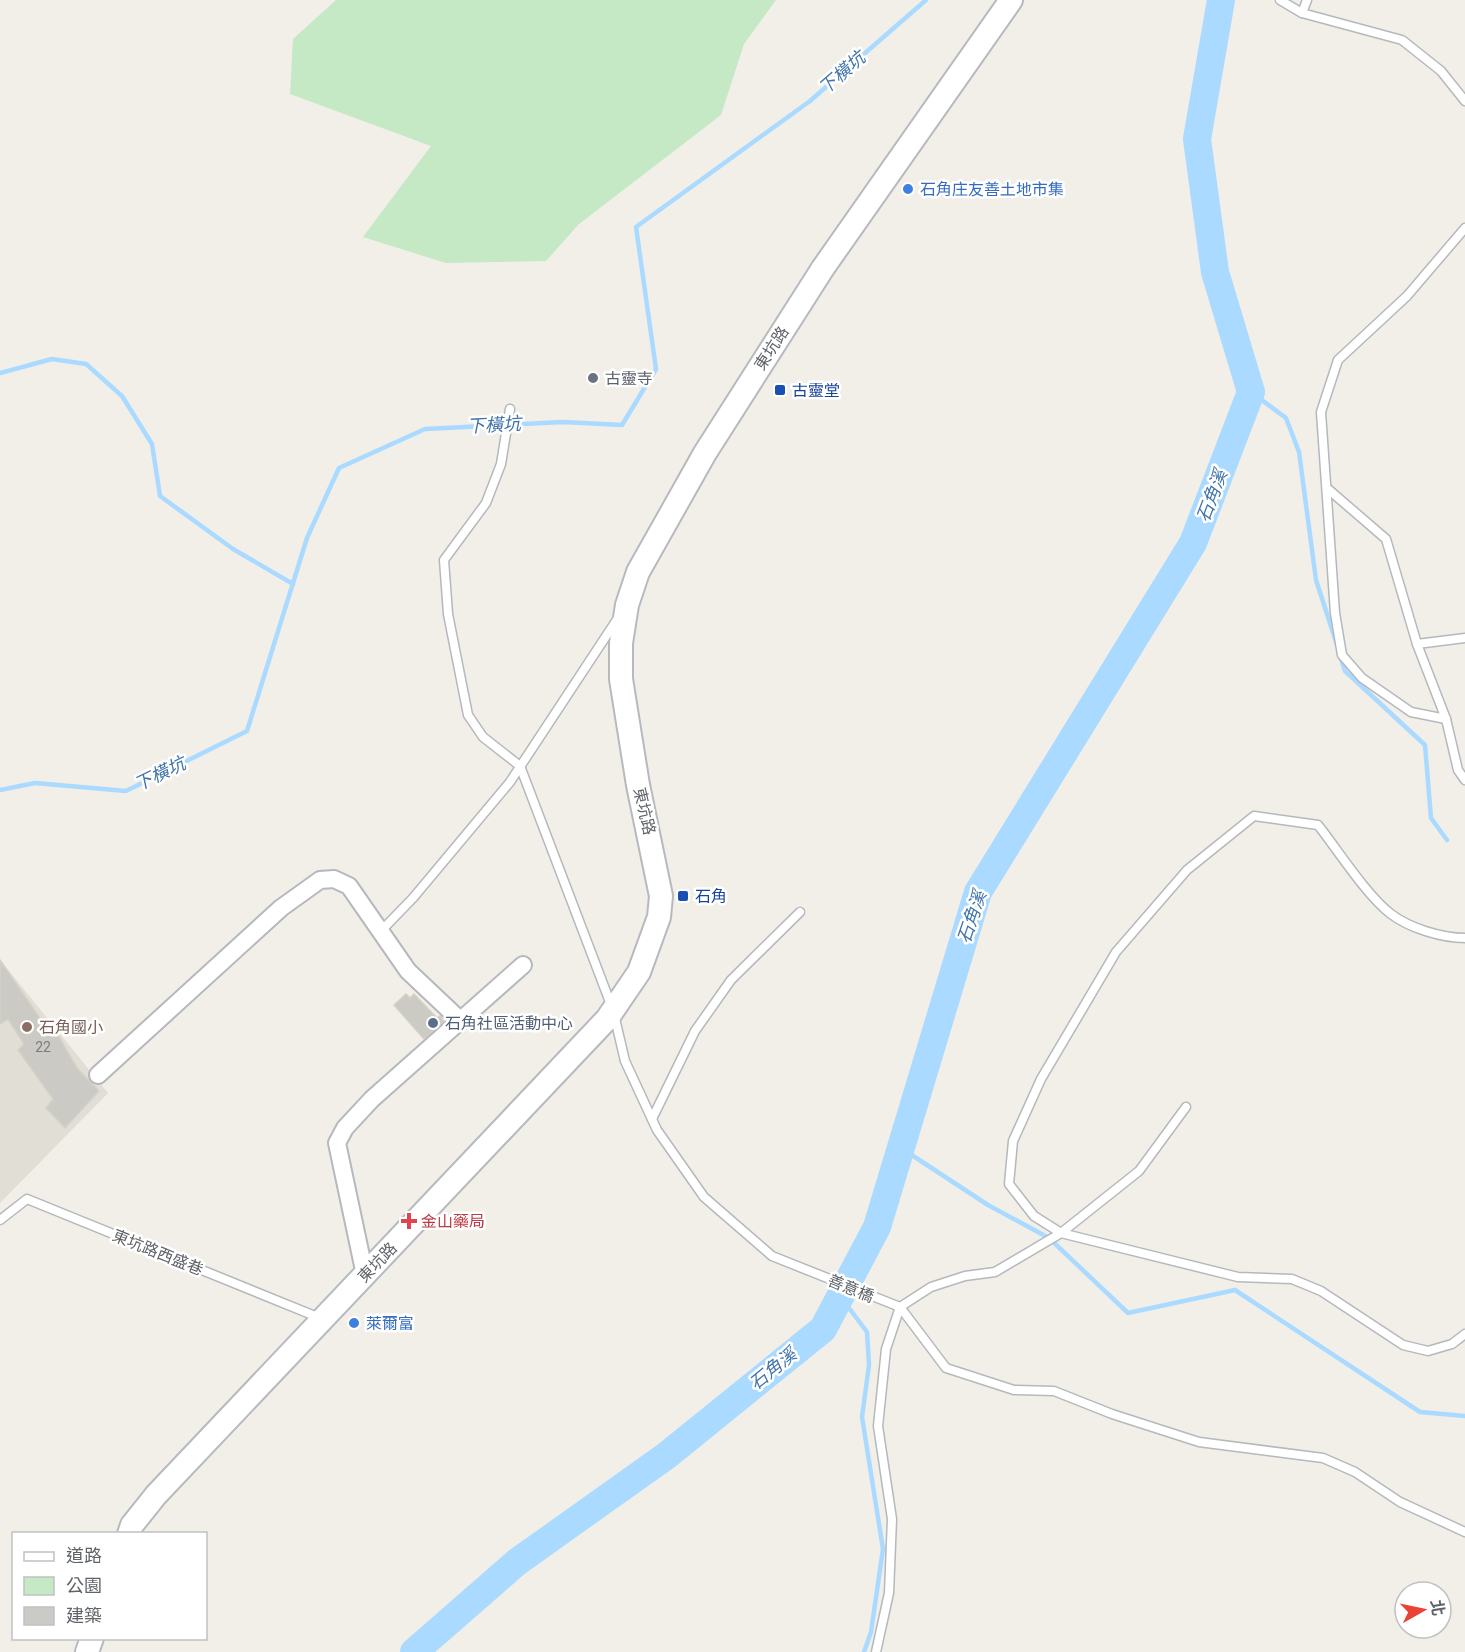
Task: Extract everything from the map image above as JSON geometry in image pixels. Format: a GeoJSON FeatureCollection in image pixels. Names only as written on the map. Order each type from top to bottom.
{"type":"FeatureCollection","features":[{"type":"Feature","properties":{"kind":"street","name":"東坑路"},"geometry":{"type":"LineString","coordinates":[[129,1532],[132,1525],[156,1496],[200,1452],[321,1318],[365,1275],[613,1010],[639,972],[659,917],[662,896],[655,855],[638,785],[621,679],[621,642],[627,605],[638,572],[711,443],[823,268],[1011,0]]}},
{"type":"Feature","properties":{"kind":"street"},"geometry":{"type":"LineString","coordinates":[[98,1075],[281,908],[320,880],[334,879],[349,886],[408,971],[461,1021]]}},
{"type":"Feature","properties":{"kind":"street"},"geometry":{"type":"LineString","coordinates":[[365,1275],[337,1143],[345,1128],[372,1099],[523,964]]}},
{"type":"Feature","properties":{"kind":"lane"},"geometry":{"type":"LineString","coordinates":[[1302,13],[1307,0]]}},
{"type":"Feature","properties":{"kind":"lane"},"geometry":{"type":"LineString","coordinates":[[1281,1],[1302,13],[1402,40],[1441,71],[1465,100]]}},
{"type":"Feature","properties":{"kind":"lane"},"geometry":{"type":"LineString","coordinates":[[1446,719],[1411,712],[1362,678],[1342,655],[1335,613],[1321,412],[1338,360],[1407,296],[1465,228]]}},
{"type":"Feature","properties":{"kind":"lane"},"geometry":{"type":"LineString","coordinates":[[510,411],[501,464],[486,503],[444,560],[448,614],[468,716],[483,737],[520,766]]}},
{"type":"Feature","properties":{"kind":"lane"},"geometry":{"type":"LineString","coordinates":[[1328,489],[1386,539],[1417,644],[1446,719],[1458,770],[1465,780]]}},
{"type":"Feature","properties":{"kind":"lane"},"geometry":{"type":"LineString","coordinates":[[380,932],[413,898],[520,766],[627,605]]}},
{"type":"Feature","properties":{"kind":"lane"},"geometry":{"type":"LineString","coordinates":[[1417,644],[1465,638]]}},
{"type":"Feature","properties":{"kind":"lane","name":"善意橋"},"geometry":{"type":"LineString","coordinates":[[520,766],[613,1010],[625,1061],[652,1119],[704,1197],[772,1257],[900,1307]]}},
{"type":"Feature","properties":{"kind":"lane"},"geometry":{"type":"LineString","coordinates":[[1465,938],[1454,938],[1425,930],[1391,914],[1318,825],[1254,816],[1188,870],[1116,952],[1041,1079],[1013,1141],[1009,1184],[1034,1216],[1061,1233],[1238,1277],[1292,1279],[1321,1291],[1403,1345],[1428,1351],[1452,1344],[1465,1334]]}},
{"type":"Feature","properties":{"kind":"lane"},"geometry":{"type":"LineString","coordinates":[[652,1119],[695,1031],[731,980],[800,912]]}},
{"type":"Feature","properties":{"kind":"lane"},"geometry":{"type":"LineString","coordinates":[[876,1652],[889,1593],[892,1520],[878,1426],[886,1349],[900,1307],[931,1287],[965,1276],[995,1272],[1061,1233],[1139,1172],[1186,1107]]}},
{"type":"Feature","properties":{"kind":"lane","name":"東坑路西盛巷"},"geometry":{"type":"LineString","coordinates":[[0,1220],[27,1199],[321,1318]]}},
{"type":"Feature","properties":{"kind":"lane"},"geometry":{"type":"LineString","coordinates":[[900,1307],[946,1368],[1014,1390],[1054,1391],[1112,1414],[1199,1442],[1323,1458],[1355,1472],[1400,1502],[1465,1532]]}},
{"type":"Feature","properties":{"kind":"shaded area","name":"石角國小"},"geometry":{"type":"Polygon","coordinates":[[[0,960],[108,1093],[0,1203],[0,960]]]}},
{"type":"Feature","properties":{"kind":"green space"},"geometry":{"type":"Polygon","coordinates":[[[336,0],[776,0],[744,44],[721,115],[579,224],[546,261],[446,263],[363,237],[431,146],[290,94],[293,39],[336,0]]]}},
{"type":"Feature","properties":{"kind":"building"},"geometry":{"type":"Polygon","coordinates":[[[0,960],[46,1027],[51,1023],[77,1068],[99,1091],[65,1128],[46,1108],[53,1099],[18,1050],[24,1044],[8,1019],[0,1024],[0,960]]]}},
{"type":"Feature","properties":{"kind":"building","name":"石角社區活動中心"},"geometry":{"type":"Polygon","coordinates":[[[406,994],[410,998],[414,994],[437,1018],[440,1016],[444,1021],[424,1039],[394,1005],[406,994]]]}},
{"type":"Feature","properties":{"kind":"waterway","name":"下橫坑"},"geometry":{"type":"LineString","coordinates":[[0,790],[35,783],[126,791],[247,731],[307,538],[339,468],[425,429],[563,422],[622,425],[656,369],[636,227],[810,101],[926,0]]}},
{"type":"Feature","properties":{"kind":"waterway","name":"石角溪"},"geometry":{"type":"LineString","coordinates":[[414,1652],[517,1562],[666,1456],[823,1329],[877,1227],[978,892],[1193,543],[1251,392],[1215,272],[1197,139],[1221,0]]}},
{"type":"Feature","properties":{"kind":"waterway"},"geometry":{"type":"LineString","coordinates":[[0,373],[52,359],[86,364],[122,396],[152,444],[160,496],[233,549],[293,584]]}},
{"type":"Feature","properties":{"kind":"waterway"},"geometry":{"type":"LineString","coordinates":[[1251,392],[1286,418],[1299,452],[1316,580],[1337,645]]}},
{"type":"Feature","properties":{"kind":"waterway"},"geometry":{"type":"LineString","coordinates":[[1340,656],[1345,671],[1425,745],[1431,818],[1447,840]]}},
{"type":"Feature","properties":{"kind":"waterway"},"geometry":{"type":"LineString","coordinates":[[901,1148],[988,1205],[1049,1238],[1128,1313],[1235,1290],[1420,1412],[1465,1416]]}},
{"type":"Feature","properties":{"kind":"waterway"},"geometry":{"type":"LineString","coordinates":[[840,1296],[867,1332],[869,1365],[862,1417],[883,1549],[871,1632],[864,1652]]}},
{"type":"Feature","properties":{"kind":"place","name":"石角庄友善土地市集"},"geometry":{"type":"Point","coordinates":[908,189]}},
{"type":"Feature","properties":{"kind":"place","name":"古靈寺"},"geometry":{"type":"Point","coordinates":[593,378]}},
{"type":"Feature","properties":{"kind":"place","name":"古靈堂"},"geometry":{"type":"Point","coordinates":[780,390]}},
{"type":"Feature","properties":{"kind":"place","name":"石角"},"geometry":{"type":"Point","coordinates":[683,896]}},
{"type":"Feature","properties":{"kind":"place","name":"石角社區活動中心"},"geometry":{"type":"Point","coordinates":[433,1023]}},
{"type":"Feature","properties":{"kind":"place","name":"石角國小"},"geometry":{"type":"Point","coordinates":[27,1027]}},
{"type":"Feature","properties":{"kind":"place","name":"金山藥局"},"geometry":{"type":"Point","coordinates":[409,1221]}},
{"type":"Feature","properties":{"kind":"place","name":"萊爾富"},"geometry":{"type":"Point","coordinates":[354,1323]}}]}
